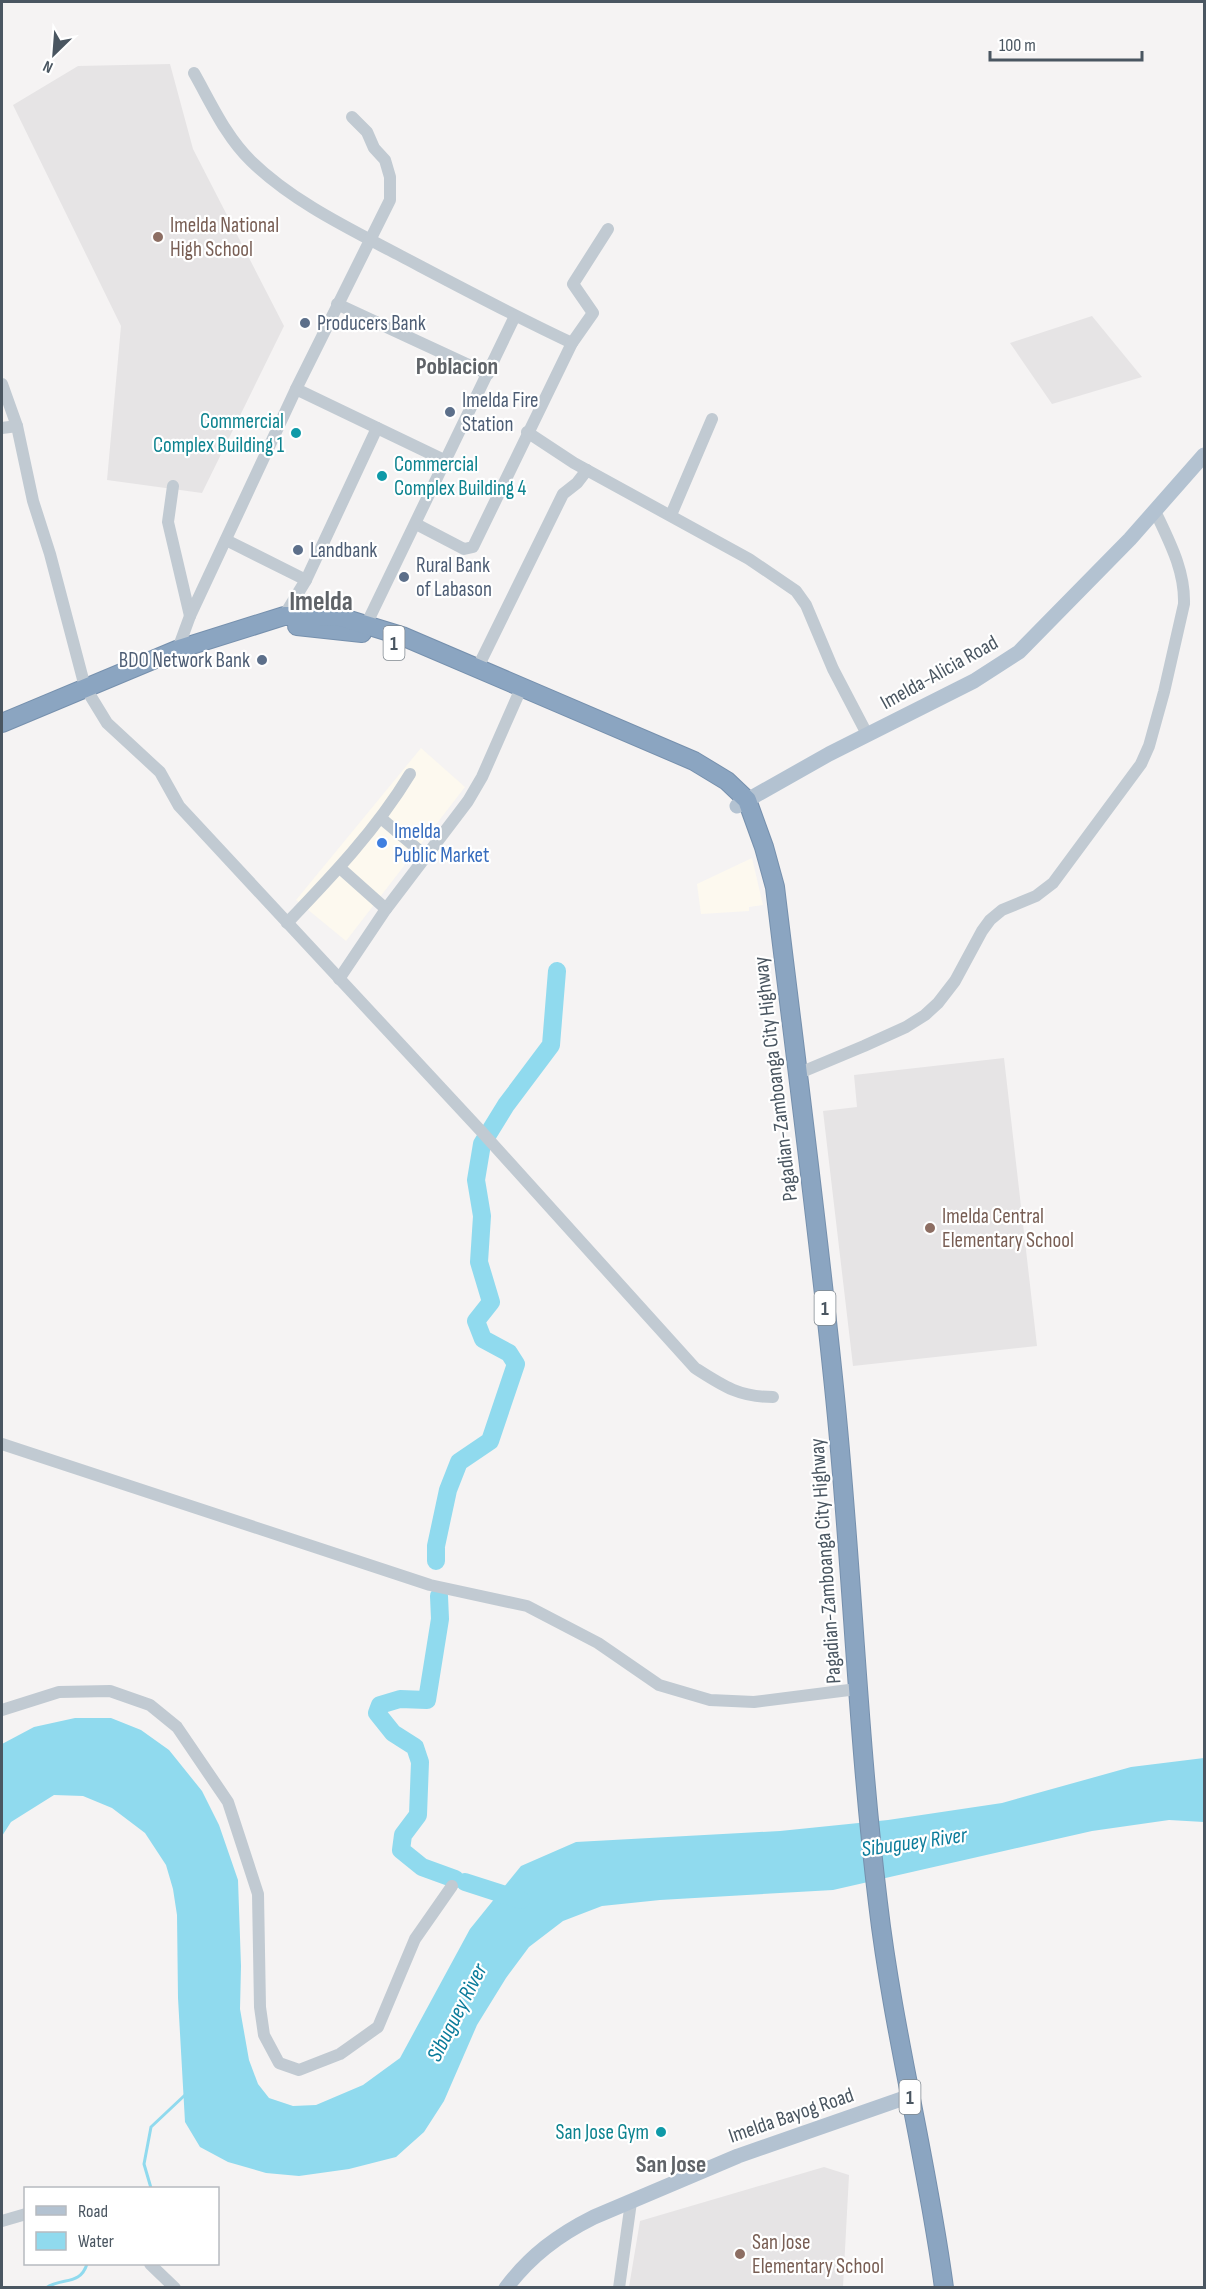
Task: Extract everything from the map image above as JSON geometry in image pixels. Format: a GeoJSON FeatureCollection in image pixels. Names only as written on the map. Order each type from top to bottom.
{"type":"FeatureCollection","features":[{"type":"Feature","properties":{"kind":"highway","name":"Pagadian-Zamboanga City Highway"},"geometry":{"type":"LineString","coordinates":[[2,723],[284,616],[340,617],[658,753],[694,770],[742,803]]}},
{"type":"Feature","properties":{"kind":"highway","name":"Pagadian-Zamboanga City Highway"},"geometry":{"type":"LineString","coordinates":[[179,654],[268,630],[298,626],[366,629],[402,636],[694,761],[726,781],[758,831],[775,887],[834,1388],[865,1789],[878,1906],[910,2096],[937,2234],[944,2288]]}},
{"type":"Feature","properties":{"kind":"highway","name":"Pagadian-Zamboanga City Highway"},"geometry":{"type":"LineString","coordinates":[[2,734],[88,691]]}},
{"type":"Feature","properties":{"kind":"main road","name":"Imelda-Alicia Road"},"geometry":{"type":"LineString","coordinates":[[742,803],[867,734],[974,681],[1019,652],[1099,571],[1204,455]]}},
{"type":"Feature","properties":{"kind":"main road","name":"Imelda Bayog Road"},"geometry":{"type":"LineString","coordinates":[[506,2288],[532,2257],[556,2238],[594,2217],[738,2156],[910,2096]]}},
{"type":"Feature","properties":{"kind":"street"},"geometry":{"type":"LineString","coordinates":[[194,73],[229,134],[250,160],[275,182],[301,200],[371,240],[515,316],[572,343]]}},
{"type":"Feature","properties":{"kind":"street"},"geometry":{"type":"LineString","coordinates":[[179,654],[190,616],[296,389],[390,200],[390,177],[385,160],[374,148],[367,132],[352,117]]}},
{"type":"Feature","properties":{"kind":"street"},"geometry":{"type":"LineString","coordinates":[[416,524],[464,549],[473,547],[572,343],[593,313],[573,284],[608,229]]}},
{"type":"Feature","properties":{"kind":"street"},"geometry":{"type":"LineString","coordinates":[[337,304],[488,374]]}},
{"type":"Feature","properties":{"kind":"street"},"geometry":{"type":"LineString","coordinates":[[366,629],[515,316]]}},
{"type":"Feature","properties":{"kind":"street"},"geometry":{"type":"LineString","coordinates":[[2,384],[17,426],[33,501],[88,691],[106,723],[160,772],[179,806],[481,1131],[695,1368],[726,1388],[754,1397],[773,1397]]}},
{"type":"Feature","properties":{"kind":"street"},"geometry":{"type":"LineString","coordinates":[[296,389],[446,461]]}},
{"type":"Feature","properties":{"kind":"street"},"geometry":{"type":"LineString","coordinates":[[671,515],[712,419]]}},
{"type":"Feature","properties":{"kind":"street"},"geometry":{"type":"LineString","coordinates":[[2,428],[17,426]]}},
{"type":"Feature","properties":{"kind":"street"},"geometry":{"type":"LineString","coordinates":[[284,616],[306,580],[351,489],[377,429]]}},
{"type":"Feature","properties":{"kind":"street"},"geometry":{"type":"LineString","coordinates":[[527,432],[574,464],[749,559],[796,591],[806,605],[833,669],[867,734]]}},
{"type":"Feature","properties":{"kind":"street"},"geometry":{"type":"LineString","coordinates":[[477,669],[562,494],[577,483],[586,470]]}},
{"type":"Feature","properties":{"kind":"street"},"geometry":{"type":"LineString","coordinates":[[173,486],[168,522],[190,616]]}},
{"type":"Feature","properties":{"kind":"street"},"geometry":{"type":"LineString","coordinates":[[797,1074],[906,1027],[925,1015],[955,981],[990,920],[1002,910],[1036,896],[1053,883],[1134,775],[1149,746],[1184,604],[1179,566],[1155,511]]}},
{"type":"Feature","properties":{"kind":"street"},"geometry":{"type":"LineString","coordinates":[[226,540],[306,580]]}},
{"type":"Feature","properties":{"kind":"street"},"geometry":{"type":"LineString","coordinates":[[339,979],[386,909],[468,801],[482,777],[519,693]]}},
{"type":"Feature","properties":{"kind":"street"},"geometry":{"type":"LineString","coordinates":[[287,923],[382,819],[410,774]]}},
{"type":"Feature","properties":{"kind":"street"},"geometry":{"type":"LineString","coordinates":[[382,819],[427,857]]}},
{"type":"Feature","properties":{"kind":"street"},"geometry":{"type":"LineString","coordinates":[[339,868],[386,909]]}},
{"type":"Feature","properties":{"kind":"street"},"geometry":{"type":"LineString","coordinates":[[2,1444],[430,1585],[527,1606],[598,1643],[658,1685],[710,1700],[753,1702],[857,1689]]}},
{"type":"Feature","properties":{"kind":"street"},"geometry":{"type":"LineString","coordinates":[[2,1710],[59,1692],[110,1690],[150,1705],[177,1727],[228,1802],[258,1894],[260,2007],[264,2035],[279,2063],[299,2070],[340,2054],[378,2027],[415,1939],[452,1886]]}},
{"type":"Feature","properties":{"kind":"street"},"geometry":{"type":"LineString","coordinates":[[620,2288],[631,2202]]}},
{"type":"Feature","properties":{"kind":"street"},"geometry":{"type":"LineString","coordinates":[[2,2221],[24,2215]]}},
{"type":"Feature","properties":{"kind":"street"},"geometry":{"type":"LineString","coordinates":[[151,2265],[176,2288]]}},
{"type":"Feature","properties":{"kind":"shaded area","name":"Imelda National High School"},"geometry":{"type":"Polygon","coordinates":[[[170,64],[193,149],[284,326],[202,493],[107,480],[121,326],[13,105],[78,66],[170,64]]]}},
{"type":"Feature","properties":{"kind":"shaded area"},"geometry":{"type":"Polygon","coordinates":[[[1092,316],[1142,377],[1052,404],[1010,343],[1092,316]]]}},
{"type":"Feature","properties":{"kind":"shaded area","name":"Imelda Public Market"},"geometry":{"type":"Polygon","coordinates":[[[421,748],[465,787],[346,941],[296,900],[421,748]]]}},
{"type":"Feature","properties":{"kind":"shaded area"},"geometry":{"type":"Polygon","coordinates":[[[752,858],[763,905],[749,907],[749,911],[701,914],[697,884],[752,858]]]}},
{"type":"Feature","properties":{"kind":"shaded area","name":"Imelda Central Elementary School"},"geometry":{"type":"Polygon","coordinates":[[[1004,1058],[1037,1346],[853,1366],[823,1111],[857,1107],[854,1075],[1004,1058]]]}},
{"type":"Feature","properties":{"kind":"shaded area","name":"San Jose Elementary School"},"geometry":{"type":"Polygon","coordinates":[[[824,2167],[849,2175],[843,2287],[629,2287],[640,2221],[824,2167]]]}},
{"type":"Feature","properties":{"kind":"water","name":"Sibuguey River"},"geometry":{"type":"Polygon","coordinates":[[[75,1718],[111,1718],[141,1730],[169,1750],[202,1791],[219,1825],[238,1880],[240,2009],[249,2060],[258,2084],[269,2098],[293,2106],[316,2105],[363,2085],[400,2058],[470,1929],[521,1866],[576,1842],[780,1831],[888,1820],[1002,1803],[1131,1767],[1204,1758],[1204,1822],[1169,1820],[1092,1831],[833,1890],[660,1900],[602,1906],[563,1921],[529,1947],[506,1978],[477,2025],[444,2101],[424,2132],[396,2157],[349,2169],[299,2176],[266,2173],[228,2162],[200,2147],[185,2122],[178,1998],[177,1915],[166,1865],[145,1833],[112,1808],[83,1796],[54,1795],[11,1822],[2,1836],[2,1744],[34,1727],[75,1718]]]}},
{"type":"Feature","properties":{"kind":"waterway"},"geometry":{"type":"LineString","coordinates":[[436,1561],[436,1546],[448,1490],[459,1462],[490,1441],[516,1364],[509,1353],[483,1339],[476,1321],[491,1302],[479,1262],[482,1216],[476,1180],[482,1144],[506,1105],[551,1045],[557,971]]}},
{"type":"Feature","properties":{"kind":"waterway"},"geometry":{"type":"LineString","coordinates":[[439,1596],[440,1619],[427,1700],[400,1699],[380,1705],[377,1713],[393,1733],[415,1747],[420,1762],[418,1815],[403,1835],[401,1850],[422,1867],[455,1879]]}},
{"type":"Feature","properties":{"kind":"waterway"},"geometry":{"type":"LineString","coordinates":[[465,1882],[521,1900]]}},
{"type":"Feature","properties":{"kind":"waterway"},"geometry":{"type":"LineString","coordinates":[[151,2187],[144,2164],[151,2127],[185,2095]]}},
{"type":"Feature","properties":{"kind":"waterway"},"geometry":{"type":"LineString","coordinates":[[46,2288],[75,2278],[84,2271],[87,2265]]}},
{"type":"Feature","properties":{"kind":"place","name":"Imelda National High School"},"geometry":{"type":"Point","coordinates":[158,237]}},
{"type":"Feature","properties":{"kind":"place","name":"Producers Bank"},"geometry":{"type":"Point","coordinates":[305,323]}},
{"type":"Feature","properties":{"kind":"place","name":"Imelda Fire Station"},"geometry":{"type":"Point","coordinates":[450,412]}},
{"type":"Feature","properties":{"kind":"place","name":"Commercial Complex Building 1"},"geometry":{"type":"Point","coordinates":[296,433]}},
{"type":"Feature","properties":{"kind":"place","name":"Commercial Complex Building 4"},"geometry":{"type":"Point","coordinates":[382,476]}},
{"type":"Feature","properties":{"kind":"place","name":"Landbank"},"geometry":{"type":"Point","coordinates":[298,550]}},
{"type":"Feature","properties":{"kind":"place","name":"Rural Bank of Labason"},"geometry":{"type":"Point","coordinates":[404,577]}},
{"type":"Feature","properties":{"kind":"place","name":"BDO Network Bank"},"geometry":{"type":"Point","coordinates":[262,660]}},
{"type":"Feature","properties":{"kind":"place","name":"Imelda Public Market"},"geometry":{"type":"Point","coordinates":[382,843]}},
{"type":"Feature","properties":{"kind":"place","name":"Imelda Central Elementary School"},"geometry":{"type":"Point","coordinates":[930,1228]}},
{"type":"Feature","properties":{"kind":"place","name":"San Jose Gym"},"geometry":{"type":"Point","coordinates":[661,2132]}},
{"type":"Feature","properties":{"kind":"place","name":"San Jose Elementary School"},"geometry":{"type":"Point","coordinates":[740,2254]}},
{"type":"Feature","properties":{"kind":"district","name":"Poblacion"},"geometry":{"type":"Point","coordinates":[457,366]}},
{"type":"Feature","properties":{"kind":"district","name":"Imelda"},"geometry":{"type":"Point","coordinates":[321,601]}},
{"type":"Feature","properties":{"kind":"district","name":"San Jose"},"geometry":{"type":"Point","coordinates":[671,2164]}}]}
